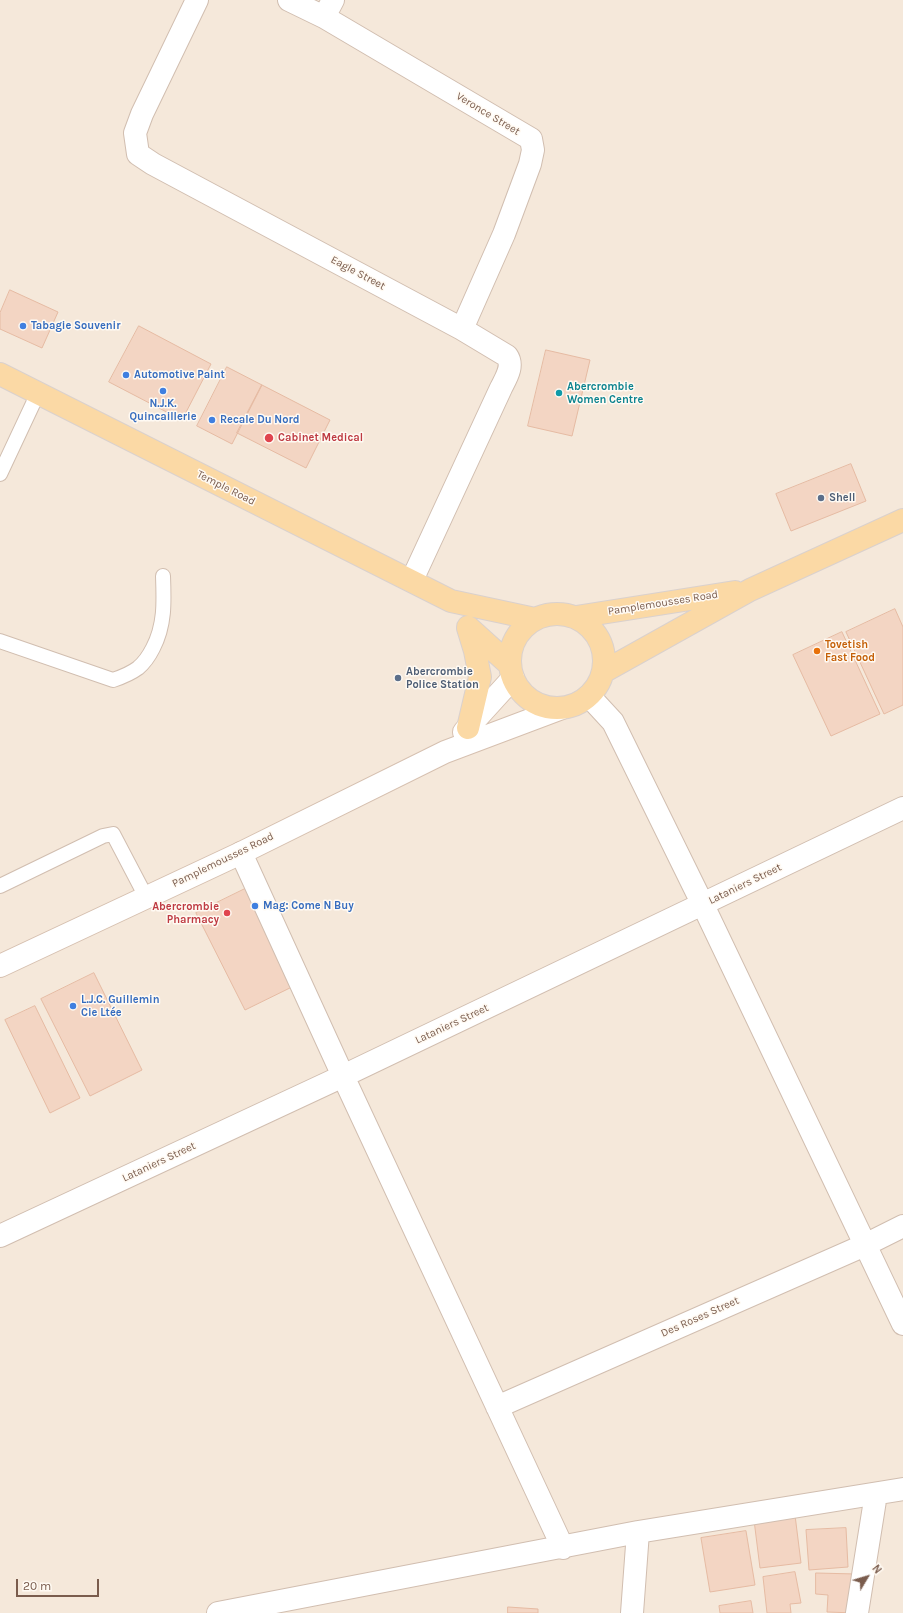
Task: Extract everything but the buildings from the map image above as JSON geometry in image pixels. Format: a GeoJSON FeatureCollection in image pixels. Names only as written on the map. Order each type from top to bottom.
{"type":"FeatureCollection","features":[{"type":"Feature","properties":{"kind":"main road","name":"Temple Road"},"geometry":{"type":"LineString","coordinates":[[0,374],[363,557],[412,580],[451,601],[535,619]]}},
{"type":"Feature","properties":{"kind":"main road","name":"Pamplemousses Road"},"geometry":{"type":"LineString","coordinates":[[603,672],[750,590],[903,520]]}},
{"type":"Feature","properties":{"kind":"main road","name":"Pamplemousses Road"},"geometry":{"type":"LineString","coordinates":[[576,617],[750,590]]}},
{"type":"Feature","properties":{"kind":"main road","name":"Temple Road"},"geometry":{"type":"LineString","coordinates":[[451,601],[468,628],[512,672]]}},
{"type":"Feature","properties":{"kind":"main road"},"geometry":{"type":"LineString","coordinates":[[555,614],[576,617],[587,624],[596,634],[602,646],[604,659],[603,672],[598,685],[589,696],[576,704],[562,708],[550,708],[538,704],[519,689],[512,672],[511,651],[515,638],[524,627],[535,619],[555,614]]}},
{"type":"Feature","properties":{"kind":"main road"},"geometry":{"type":"LineString","coordinates":[[468,628],[475,651],[480,677],[468,728]]}},
{"type":"Feature","properties":{"kind":"street","name":"Eagle Street"},"geometry":{"type":"LineString","coordinates":[[197,0],[135,132],[138,154],[160,168],[462,329],[507,356],[510,360],[510,368],[412,580]]}},
{"type":"Feature","properties":{"kind":"street","name":"Veronce Street"},"geometry":{"type":"LineString","coordinates":[[289,0],[328,9],[531,139],[534,150],[530,164],[504,234],[462,329]]}},
{"type":"Feature","properties":{"kind":"street"},"geometry":{"type":"LineString","coordinates":[[445,752],[468,728],[512,672]]}},
{"type":"Feature","properties":{"kind":"street"},"geometry":{"type":"LineString","coordinates":[[589,696],[613,722],[703,905],[903,1324]]}},
{"type":"Feature","properties":{"kind":"street"},"geometry":{"type":"LineString","coordinates":[[445,752],[562,708]]}},
{"type":"Feature","properties":{"kind":"street","name":"Pamplemousses Road"},"geometry":{"type":"LineString","coordinates":[[0,966],[241,853],[445,752]]}},
{"type":"Feature","properties":{"kind":"street","name":"Lataniers Street"},"geometry":{"type":"LineString","coordinates":[[0,1236],[343,1076],[903,808]]}},
{"type":"Feature","properties":{"kind":"street"},"geometry":{"type":"LineString","coordinates":[[241,853],[563,1548]]}},
{"type":"Feature","properties":{"kind":"street","name":"Des Roses Street"},"geometry":{"type":"LineString","coordinates":[[497,1407],[865,1245],[903,1226]]}},
{"type":"Feature","properties":{"kind":"street"},"geometry":{"type":"LineString","coordinates":[[218,1613],[563,1548],[638,1532],[903,1489]]}},
{"type":"Feature","properties":{"kind":"street"},"geometry":{"type":"LineString","coordinates":[[858,1613],[876,1494]]}},
{"type":"Feature","properties":{"kind":"street"},"geometry":{"type":"LineString","coordinates":[[632,1613],[638,1532]]}},
{"type":"Feature","properties":{"kind":"lane"},"geometry":{"type":"LineString","coordinates":[[0,474],[38,393]]}},
{"type":"Feature","properties":{"kind":"lane"},"geometry":{"type":"LineString","coordinates":[[0,641],[113,680],[126,675],[139,667],[148,657],[158,638],[164,605],[163,576]]}},
{"type":"Feature","properties":{"kind":"lane"},"geometry":{"type":"LineString","coordinates":[[0,886],[103,836],[113,834],[146,897]]}},
{"type":"Feature","properties":{"kind":"shaded area"},"geometry":{"type":"Polygon","coordinates":[[[0,0],[903,0],[903,1613],[0,1613],[0,0]]]}},
{"type":"Feature","properties":{"kind":"place","name":"Tabagie Souvenir"},"geometry":{"type":"Point","coordinates":[23,326]}},
{"type":"Feature","properties":{"kind":"place","name":"Automotive Paint"},"geometry":{"type":"Point","coordinates":[126,375]}},
{"type":"Feature","properties":{"kind":"place","name":"N.J.K. Quincaillerie"},"geometry":{"type":"Point","coordinates":[163,391]}},
{"type":"Feature","properties":{"kind":"place","name":"Abercrombie Women Centre"},"geometry":{"type":"Point","coordinates":[559,393]}},
{"type":"Feature","properties":{"kind":"place","name":"Recale Du Nord"},"geometry":{"type":"Point","coordinates":[212,420]}},
{"type":"Feature","properties":{"kind":"place","name":"Cabinet Medical"},"geometry":{"type":"Point","coordinates":[269,438]}},
{"type":"Feature","properties":{"kind":"place","name":"Shell"},"geometry":{"type":"Point","coordinates":[821,498]}},
{"type":"Feature","properties":{"kind":"place","name":"Tovetish Fast Food"},"geometry":{"type":"Point","coordinates":[817,651]}},
{"type":"Feature","properties":{"kind":"place","name":"Abercrombie Police Station"},"geometry":{"type":"Point","coordinates":[398,678]}},
{"type":"Feature","properties":{"kind":"place","name":"Mag: Come N Buy"},"geometry":{"type":"Point","coordinates":[255,906]}},
{"type":"Feature","properties":{"kind":"place","name":"Abercrombie Pharmacy"},"geometry":{"type":"Point","coordinates":[227,913]}},
{"type":"Feature","properties":{"kind":"place","name":"L.J.C. Guillemin Cie Ltée"},"geometry":{"type":"Point","coordinates":[73,1006]}}]}
